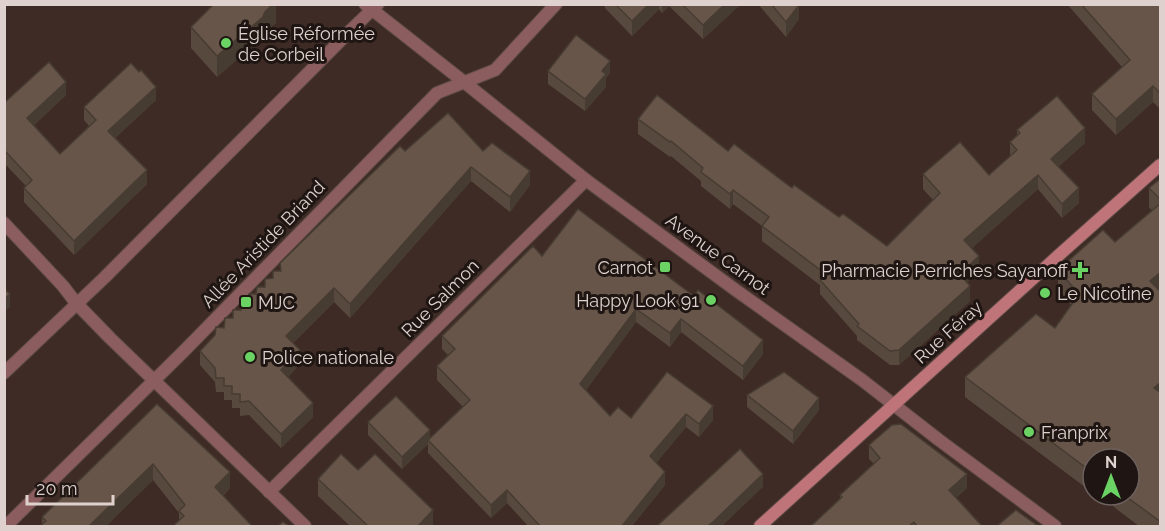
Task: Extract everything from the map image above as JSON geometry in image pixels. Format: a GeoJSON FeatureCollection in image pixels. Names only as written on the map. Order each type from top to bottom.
{"type":"FeatureCollection","features":[{"type":"Feature","properties":{"kind":"main road","name":"Rue Féray"},"geometry":{"type":"LineString","coordinates":[[760,526],[1161,165]]}},
{"type":"Feature","properties":{"kind":"street","name":"Allée Aristide Briand"},"geometry":{"type":"LineString","coordinates":[[6,526],[153,381],[437,93],[495,70],[556,4]]}},
{"type":"Feature","properties":{"kind":"street","name":"Avenue Carnot"},"geometry":{"type":"LineString","coordinates":[[371,6],[586,180],[862,380],[1055,526]]}},
{"type":"Feature","properties":{"kind":"street"},"geometry":{"type":"LineString","coordinates":[[4,374],[104,278],[371,6]]}},
{"type":"Feature","properties":{"kind":"street","name":"Rue Salmon"},"geometry":{"type":"LineString","coordinates":[[269,492],[586,180]]}},
{"type":"Feature","properties":{"kind":"street"},"geometry":{"type":"LineString","coordinates":[[4,224],[63,286],[76,303],[153,381],[305,526]]}},
{"type":"Feature","properties":{"kind":"building"},"geometry":{"type":"Polygon","coordinates":[[[214,4],[273,4],[263,17],[217,56],[191,27],[214,4]]]}},
{"type":"Feature","properties":{"kind":"building"},"geometry":{"type":"Polygon","coordinates":[[[615,4],[649,4],[632,21],[615,4]]]}},
{"type":"Feature","properties":{"kind":"building"},"geometry":{"type":"Polygon","coordinates":[[[682,4],[725,4],[703,25],[682,4]]]}},
{"type":"Feature","properties":{"kind":"building"},"geometry":{"type":"Polygon","coordinates":[[[771,4],[799,4],[799,5],[786,22],[771,4]]]}},
{"type":"Feature","properties":{"kind":"building"},"geometry":{"type":"Polygon","coordinates":[[[1081,4],[1161,4],[1161,94],[1153,86],[1116,119],[1092,94],[1130,60],[1081,4]]]}},
{"type":"Feature","properties":{"kind":"building"},"geometry":{"type":"Polygon","coordinates":[[[576,35],[610,61],[602,71],[606,74],[585,99],[548,71],[576,35]]]}},
{"type":"Feature","properties":{"kind":"building"},"geometry":{"type":"Polygon","coordinates":[[[49,62],[66,82],[27,118],[60,154],[96,120],[84,107],[131,63],[139,72],[141,70],[156,87],[108,131],[147,170],[74,241],[24,188],[32,180],[4,150],[4,103],[49,62]]]}},
{"type":"Feature","properties":{"kind":"building"},"geometry":{"type":"Polygon","coordinates":[[[657,95],[728,151],[734,144],[792,188],[794,185],[839,217],[843,214],[887,246],[940,193],[923,174],[960,142],[989,175],[1017,150],[1010,142],[1020,133],[1017,130],[1057,96],[1085,128],[1051,159],[1079,188],[1062,204],[1038,175],[964,240],[979,256],[960,274],[970,286],[899,350],[890,351],[857,326],[859,324],[820,280],[827,275],[762,226],[769,217],[733,190],[730,194],[701,172],[703,168],[671,141],[638,119],[657,95]]]}},
{"type":"Feature","properties":{"kind":"building"},"geometry":{"type":"Polygon","coordinates":[[[448,113],[483,151],[492,143],[530,171],[510,197],[471,167],[350,304],[334,288],[286,336],[300,350],[281,370],[313,403],[281,434],[249,401],[240,402],[240,394],[232,394],[232,386],[224,386],[224,378],[216,378],[215,368],[200,351],[215,335],[216,327],[224,328],[225,318],[233,318],[233,310],[241,310],[241,303],[249,303],[249,294],[256,294],[257,287],[265,287],[265,279],[273,278],[273,271],[281,271],[280,263],[400,146],[405,151],[448,113]]]}},
{"type":"Feature","properties":{"kind":"building"},"geometry":{"type":"Polygon","coordinates":[[[1161,178],[1161,200],[1149,188],[1161,178]]]}},
{"type":"Feature","properties":{"kind":"building"},"geometry":{"type":"Polygon","coordinates":[[[1161,203],[1161,272],[1150,281],[1161,292],[1161,382],[1154,388],[1161,393],[1161,522],[1140,507],[1141,447],[1081,447],[1081,464],[965,377],[1036,314],[1055,328],[1079,294],[1058,270],[1103,230],[1115,242],[1161,203]]]}},
{"type":"Feature","properties":{"kind":"building"},"geometry":{"type":"Polygon","coordinates":[[[578,209],[694,296],[698,290],[763,340],[743,366],[681,319],[670,333],[636,309],[580,384],[610,416],[618,407],[631,418],[667,372],[713,406],[699,424],[686,414],[650,456],[665,472],[622,526],[540,526],[507,490],[491,505],[428,440],[470,400],[437,366],[455,349],[442,336],[533,246],[542,256],[578,209]]]}},
{"type":"Feature","properties":{"kind":"building"},"geometry":{"type":"Polygon","coordinates":[[[4,289],[10,294],[4,299],[4,289]]]}},
{"type":"Feature","properties":{"kind":"building"},"geometry":{"type":"Polygon","coordinates":[[[784,372],[819,398],[793,431],[747,395],[784,372]]]}},
{"type":"Feature","properties":{"kind":"building"},"geometry":{"type":"Polygon","coordinates":[[[396,396],[430,430],[402,457],[368,422],[396,396]]]}},
{"type":"Feature","properties":{"kind":"building"},"geometry":{"type":"Polygon","coordinates":[[[157,404],[230,472],[215,487],[252,526],[173,526],[184,516],[179,511],[185,505],[153,464],[89,526],[40,526],[46,521],[42,517],[157,404]]]}},
{"type":"Feature","properties":{"kind":"building"},"geometry":{"type":"Polygon","coordinates":[[[901,424],[967,474],[949,490],[982,526],[917,526],[914,522],[909,526],[811,526],[880,458],[869,445],[892,425],[901,424]]]}},
{"type":"Feature","properties":{"kind":"building"},"geometry":{"type":"Polygon","coordinates":[[[740,449],[763,474],[714,521],[708,526],[657,526],[740,449]]]}},
{"type":"Feature","properties":{"kind":"building"},"geometry":{"type":"Polygon","coordinates":[[[341,454],[358,470],[375,454],[433,510],[418,526],[368,526],[318,479],[341,454]]]}},
{"type":"Feature","properties":{"kind":"building"},"geometry":{"type":"Polygon","coordinates":[[[1016,510],[1038,526],[997,526],[1016,510]]]}},
{"type":"Feature","properties":{"kind":"place","name":"Église Réformée de Corbeil"},"geometry":{"type":"Point","coordinates":[226,43]}},
{"type":"Feature","properties":{"kind":"place","name":"Carnot"},"geometry":{"type":"Point","coordinates":[665,267]}},
{"type":"Feature","properties":{"kind":"place","name":"Pharmacie Perriches Sayanoff"},"geometry":{"type":"Point","coordinates":[1080,270]}},
{"type":"Feature","properties":{"kind":"place","name":"Le Nicotine"},"geometry":{"type":"Point","coordinates":[1045,293]}},
{"type":"Feature","properties":{"kind":"place","name":"Happy Look 91"},"geometry":{"type":"Point","coordinates":[711,300]}},
{"type":"Feature","properties":{"kind":"place","name":"MJC"},"geometry":{"type":"Point","coordinates":[246,302]}},
{"type":"Feature","properties":{"kind":"place","name":"Police nationale"},"geometry":{"type":"Point","coordinates":[250,357]}},
{"type":"Feature","properties":{"kind":"place","name":"Franprix"},"geometry":{"type":"Point","coordinates":[1029,432]}}]}
